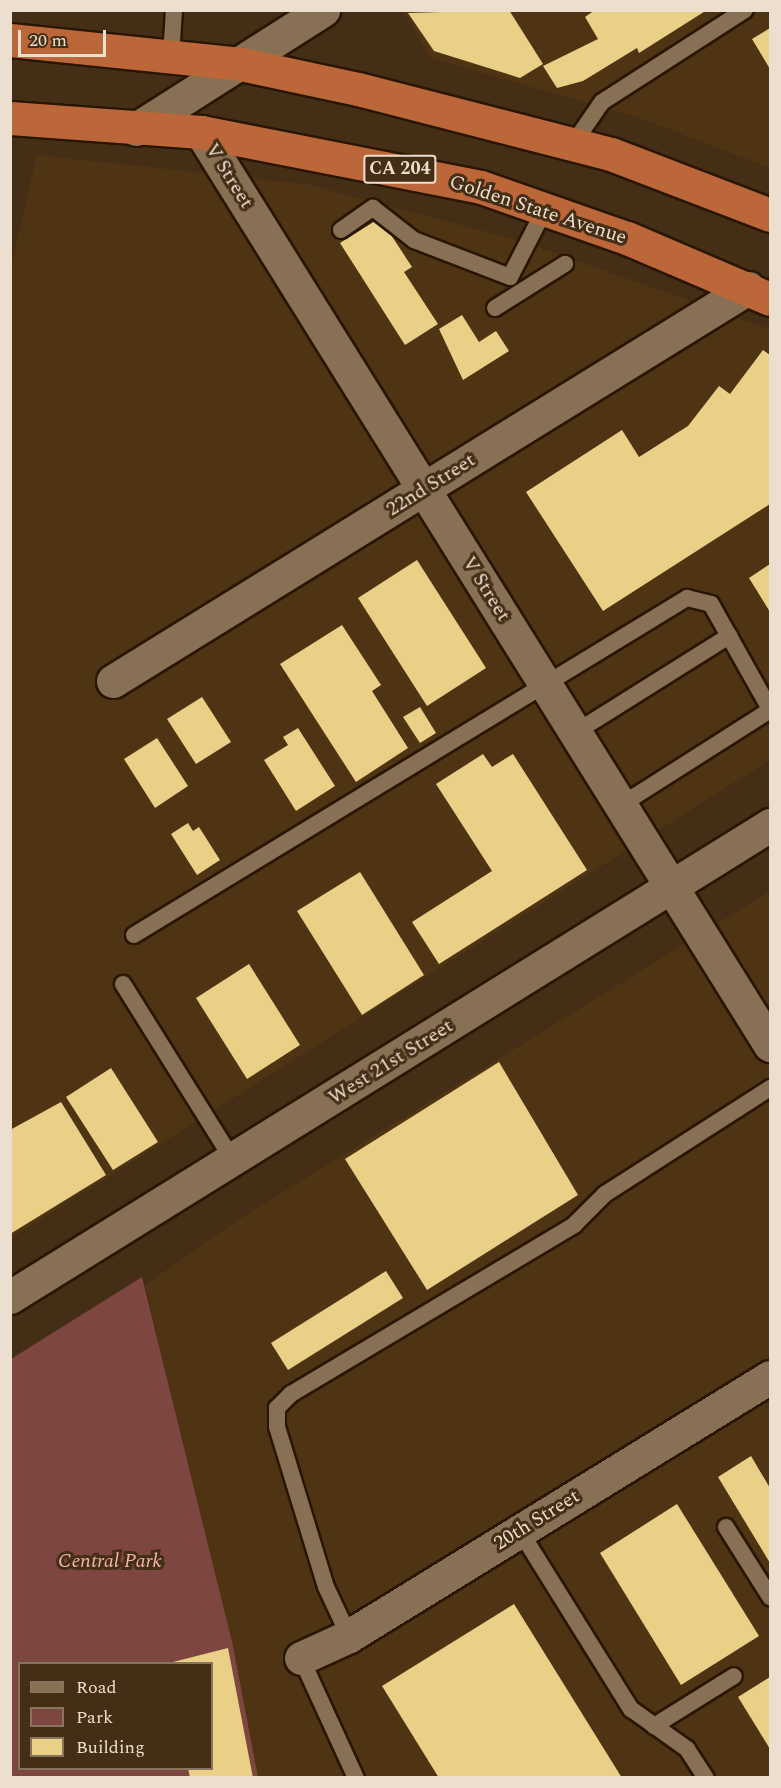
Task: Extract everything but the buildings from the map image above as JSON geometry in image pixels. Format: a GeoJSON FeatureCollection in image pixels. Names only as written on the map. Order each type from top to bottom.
{"type":"FeatureCollection","features":[{"type":"Feature","properties":{"kind":"highway"},"geometry":{"type":"LineString","coordinates":[[10,40],[241,64],[573,144],[771,215]]}},
{"type":"Feature","properties":{"kind":"highway","name":"Golden State Avenue"},"geometry":{"type":"LineString","coordinates":[[10,118],[201,132],[481,187],[544,209],[759,293]]}},
{"type":"Feature","properties":{"kind":"street"},"geometry":{"type":"LineString","coordinates":[[136,129],[241,64],[310,14]]}},
{"type":"Feature","properties":{"kind":"street","name":"V Street"},"geometry":{"type":"LineString","coordinates":[[201,132],[771,1045]]}},
{"type":"Feature","properties":{"kind":"street","name":"22nd Street"},"geometry":{"type":"LineString","coordinates":[[113,681],[424,490],[759,293]]}},
{"type":"Feature","properties":{"kind":"street","name":"West 21st Street"},"geometry":{"type":"LineString","coordinates":[[10,1297],[771,825]]}},
{"type":"Feature","properties":{"kind":"street","name":"20th Street"},"geometry":{"type":"LineString","coordinates":[[301,1658],[349,1636],[771,1377]]}},
{"type":"Feature","properties":{"kind":"lane"},"geometry":{"type":"LineString","coordinates":[[171,56],[174,10]]}},
{"type":"Feature","properties":{"kind":"lane"},"geometry":{"type":"LineString","coordinates":[[573,144],[602,102],[745,10]]}},
{"type":"Feature","properties":{"kind":"lane"},"geometry":{"type":"LineString","coordinates":[[341,230],[373,208],[414,240],[510,277],[519,293]]}},
{"type":"Feature","properties":{"kind":"lane"},"geometry":{"type":"LineString","coordinates":[[510,277],[544,209]]}},
{"type":"Feature","properties":{"kind":"lane"},"geometry":{"type":"LineString","coordinates":[[495,308],[565,264]]}},
{"type":"Feature","properties":{"kind":"lane"},"geometry":{"type":"LineString","coordinates":[[134,935],[544,682],[687,598],[711,604],[771,710],[621,805]]}},
{"type":"Feature","properties":{"kind":"lane"},"geometry":{"type":"LineString","coordinates":[[576,732],[729,636]]}},
{"type":"Feature","properties":{"kind":"lane"},"geometry":{"type":"LineString","coordinates":[[123,984],[233,1160]]}},
{"type":"Feature","properties":{"kind":"lane"},"geometry":{"type":"LineString","coordinates":[[349,1636],[326,1587],[277,1427],[277,1408],[291,1394],[574,1225],[605,1194],[771,1088]]}},
{"type":"Feature","properties":{"kind":"lane"},"geometry":{"type":"LineString","coordinates":[[726,1527],[771,1598]]}},
{"type":"Feature","properties":{"kind":"lane"},"geometry":{"type":"LineString","coordinates":[[520,1531],[631,1709],[687,1749],[706,1778]]}},
{"type":"Feature","properties":{"kind":"lane"},"geometry":{"type":"LineString","coordinates":[[301,1658],[356,1778]]}},
{"type":"Feature","properties":{"kind":"lane"},"geometry":{"type":"LineString","coordinates":[[654,1726],[734,1676]]}},
{"type":"Feature","properties":{"kind":"shaded area"},"geometry":{"type":"Polygon","coordinates":[[[404,11],[770,11],[770,168],[640,118],[430,58],[404,11]]]}},
{"type":"Feature","properties":{"kind":"shaded area"},"geometry":{"type":"Polygon","coordinates":[[[37,155],[306,184],[521,241],[770,329],[770,760],[11,1238],[10,270],[37,155]]]}},
{"type":"Feature","properties":{"kind":"shaded area"},"geometry":{"type":"Polygon","coordinates":[[[770,891],[770,1777],[258,1777],[233,1646],[145,1285],[238,1220],[770,891]]]}},
{"type":"Feature","properties":{"kind":"green space","name":"Central Park"},"geometry":{"type":"Polygon","coordinates":[[[142,1277],[233,1646],[258,1777],[11,1778],[11,1359],[142,1277]]]}}]}
